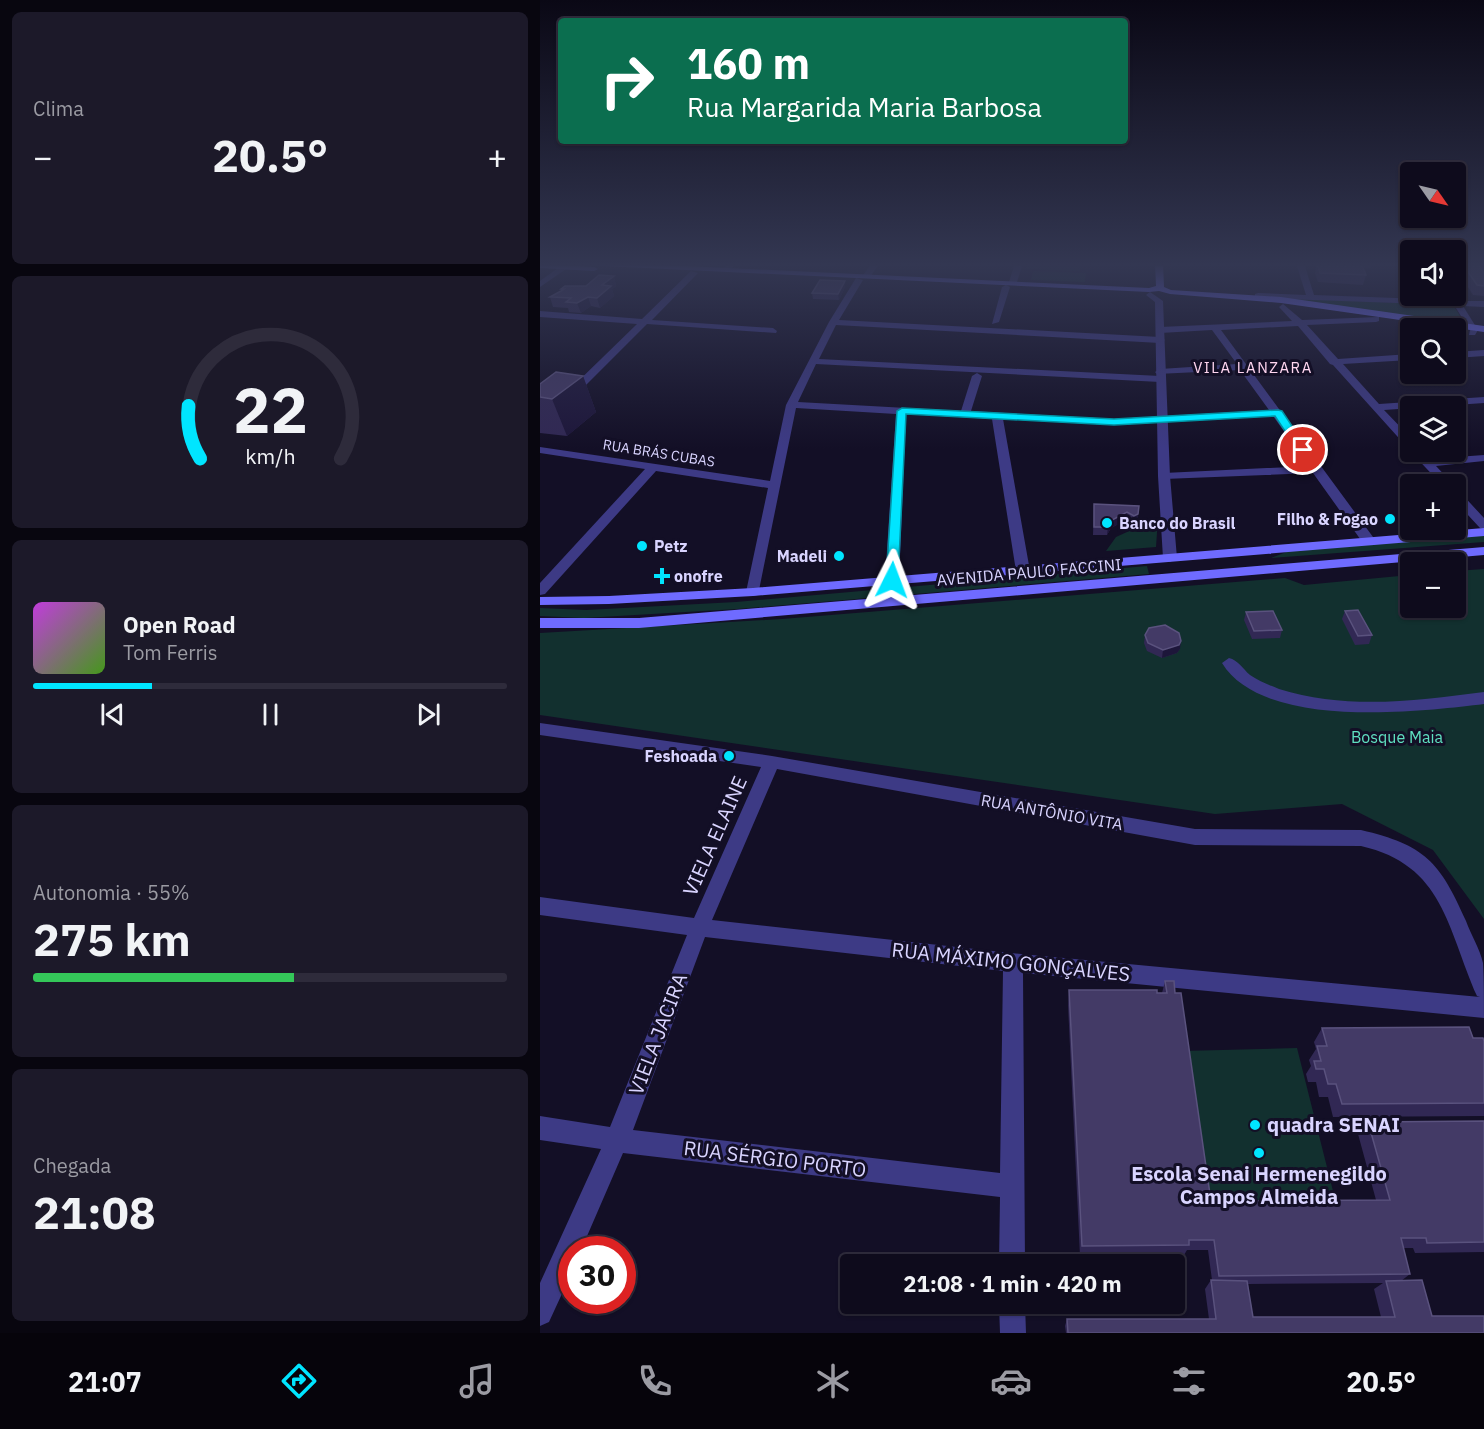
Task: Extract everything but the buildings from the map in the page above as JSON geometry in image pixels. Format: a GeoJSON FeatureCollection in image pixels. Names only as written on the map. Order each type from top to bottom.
{"type":"FeatureCollection","features":[{"type":"Feature","properties":{"kind":"main road"},"geometry":{"type":"LineString","coordinates":[[1441,325],[1472,330],[1484,335]]}},
{"type":"Feature","properties":{"kind":"main road"},"geometry":{"type":"LineString","coordinates":[[1466,330],[1484,329]]}},
{"type":"Feature","properties":{"kind":"main road","name":"AVENIDA PAULO FACCINI"},"geometry":{"type":"LineString","coordinates":[[540,601],[609,600],[753,592],[1484,532]]}},
{"type":"Feature","properties":{"kind":"main road"},"geometry":{"type":"LineString","coordinates":[[1265,570],[1257,565],[1254,559],[1258,553],[1292,546]]}},
{"type":"Feature","properties":{"kind":"main road","name":"AVENIDA PAULO FACCINI"},"geometry":{"type":"LineString","coordinates":[[540,623],[639,623],[1484,551]]}},
{"type":"Feature","properties":{"kind":"main road"},"geometry":{"type":"LineString","coordinates":[[1153,579],[1165,569],[1170,558]]}},
{"type":"Feature","properties":{"kind":"street"},"geometry":{"type":"LineString","coordinates":[[540,418],[569,396],[640,325]]}},
{"type":"Feature","properties":{"kind":"street"},"geometry":{"type":"LineString","coordinates":[[678,325],[773,331]]}},
{"type":"Feature","properties":{"kind":"street"},"geometry":{"type":"LineString","coordinates":[[753,592],[791,405],[831,325]]}},
{"type":"Feature","properties":{"kind":"street"},"geometry":{"type":"LineString","coordinates":[[914,325],[1160,335],[1215,328],[1275,325]]}},
{"type":"Feature","properties":{"kind":"street"},"geometry":{"type":"LineString","coordinates":[[1158,325],[1161,421],[1170,558]]}},
{"type":"Feature","properties":{"kind":"street"},"geometry":{"type":"LineString","coordinates":[[1302,325],[1400,433]]}},
{"type":"Feature","properties":{"kind":"street"},"geometry":{"type":"LineString","coordinates":[[1469,325],[1472,330]]}},
{"type":"Feature","properties":{"kind":"street"},"geometry":{"type":"LineString","coordinates":[[1215,328],[1368,540]]}},
{"type":"Feature","properties":{"kind":"street"},"geometry":{"type":"LineString","coordinates":[[1466,354],[1484,353]]}},
{"type":"Feature","properties":{"kind":"street"},"geometry":{"type":"LineString","coordinates":[[1333,362],[1400,358]]}},
{"type":"Feature","properties":{"kind":"street"},"geometry":{"type":"LineString","coordinates":[[812,361],[1160,376],[1244,367]]}},
{"type":"Feature","properties":{"kind":"street"},"geometry":{"type":"LineString","coordinates":[[965,414],[977,376]]}},
{"type":"Feature","properties":{"kind":"street"},"geometry":{"type":"LineString","coordinates":[[1376,407],[1484,400]]}},
{"type":"Feature","properties":{"kind":"street"},"geometry":{"type":"LineString","coordinates":[[791,405],[1114,422],[1278,413]]}},
{"type":"Feature","properties":{"kind":"street"},"geometry":{"type":"LineString","coordinates":[[892,580],[902,411]]}},
{"type":"Feature","properties":{"kind":"street"},"geometry":{"type":"LineString","coordinates":[[997,416],[1023,571]]}},
{"type":"Feature","properties":{"kind":"street","name":"RUA BRÁS CUBAS"},"geometry":{"type":"LineString","coordinates":[[540,450],[773,486]]}},
{"type":"Feature","properties":{"kind":"street"},"geometry":{"type":"LineString","coordinates":[[1426,463],[1484,458]]}},
{"type":"Feature","properties":{"kind":"street"},"geometry":{"type":"LineString","coordinates":[[1426,463],[1437,474]]}},
{"type":"Feature","properties":{"kind":"street"},"geometry":{"type":"LineString","coordinates":[[540,591],[654,467]]}},
{"type":"Feature","properties":{"kind":"street"},"geometry":{"type":"LineString","coordinates":[[1164,476],[1315,469]]}},
{"type":"Feature","properties":{"kind":"street"},"geometry":{"type":"LineString","coordinates":[[1466,506],[1484,525]]}},
{"type":"Feature","properties":{"kind":"street"},"geometry":{"type":"LineString","coordinates":[[1233,668],[1260,689],[1325,706],[1402,708],[1484,698]]}},
{"type":"Feature","properties":{"kind":"street","name":"RUA ANTÔNIO VITA"},"geometry":{"type":"LineString","coordinates":[[540,729],[772,762],[1196,837],[1361,838],[1374,841],[1414,856],[1435,877],[1484,989]]}},
{"type":"Feature","properties":{"kind":"street","name":"VIELA ELAINE"},"geometry":{"type":"LineString","coordinates":[[699,928],[772,762]]}},
{"type":"Feature","properties":{"kind":"street","name":"RUA MÁXIMO GONÇALVES"},"geometry":{"type":"LineString","coordinates":[[540,906],[699,928],[1013,963],[1484,1008]]}},
{"type":"Feature","properties":{"kind":"street","name":"VIELA JACIRA"},"geometry":{"type":"LineString","coordinates":[[540,1313],[617,1140],[699,928]]}},
{"type":"Feature","properties":{"kind":"street"},"geometry":{"type":"LineString","coordinates":[[1012,1254],[1013,963]]}},
{"type":"Feature","properties":{"kind":"street","name":"RUA SÉRGIO PORTO"},"geometry":{"type":"LineString","coordinates":[[540,1128],[617,1140],[1011,1186]]}},
{"type":"Feature","properties":{"kind":"street"},"geometry":{"type":"LineString","coordinates":[[1012,1314],[1013,1333]]}},
{"type":"Feature","properties":{"kind":"green space"},"geometry":{"type":"Polygon","coordinates":[[[1158,518],[1156,547],[1106,551],[1116,537],[1158,518]]]}},
{"type":"Feature","properties":{"kind":"green space"},"geometry":{"type":"Polygon","coordinates":[[[1484,535],[1484,542],[1271,558],[1294,549],[1416,540],[1466,540],[1466,536],[1484,535]]]}},
{"type":"Feature","properties":{"kind":"green space"},"geometry":{"type":"Polygon","coordinates":[[[1147,566],[1149,574],[737,609],[584,618],[540,616],[540,608],[586,610],[736,602],[1147,566]]]}},
{"type":"Feature","properties":{"kind":"green space","name":"Bosque Maia"},"geometry":{"type":"Polygon","coordinates":[[[1484,569],[1484,919],[1433,850],[1342,804],[1215,814],[540,715],[540,633],[782,619],[1285,578],[1304,585],[1400,576],[1400,618],[1466,618],[1466,570],[1484,569]]]}},
{"type":"Feature","properties":{"kind":"green space","name":"quadra SENAI"},"geometry":{"type":"Polygon","coordinates":[[[1297,1048],[1335,1199],[1207,1202],[1182,1051],[1297,1048]]]}},
{"type":"Feature","properties":{"kind":"place","name":"Filho & Fogao"},"geometry":{"type":"Point","coordinates":[1390,519]}},
{"type":"Feature","properties":{"kind":"place","name":"Banco do Brasil"},"geometry":{"type":"Point","coordinates":[1107,523]}},
{"type":"Feature","properties":{"kind":"place","name":"Petz"},"geometry":{"type":"Point","coordinates":[642,546]}},
{"type":"Feature","properties":{"kind":"place","name":"Madeli"},"geometry":{"type":"Point","coordinates":[839,556]}},
{"type":"Feature","properties":{"kind":"place","name":"onofre"},"geometry":{"type":"Point","coordinates":[662,576]}},
{"type":"Feature","properties":{"kind":"place","name":"Feshoada"},"geometry":{"type":"Point","coordinates":[729,756]}},
{"type":"Feature","properties":{"kind":"place","name":"quadra SENAI"},"geometry":{"type":"Point","coordinates":[1255,1125]}},
{"type":"Feature","properties":{"kind":"place","name":"Escola Senai Hermenegildo Campos Almeida"},"geometry":{"type":"Point","coordinates":[1259,1153]}},
{"type":"Feature","properties":{"kind":"district","name":"VILA LANZARA"},"geometry":{"type":"Point","coordinates":[1253,368]}},
{"type":"Feature","properties":{"kind":"route"},"geometry":{"type":"LineString","coordinates":[[892,580],[902,411],[1114,422],[1278,413],[1303,450]]}}]}
